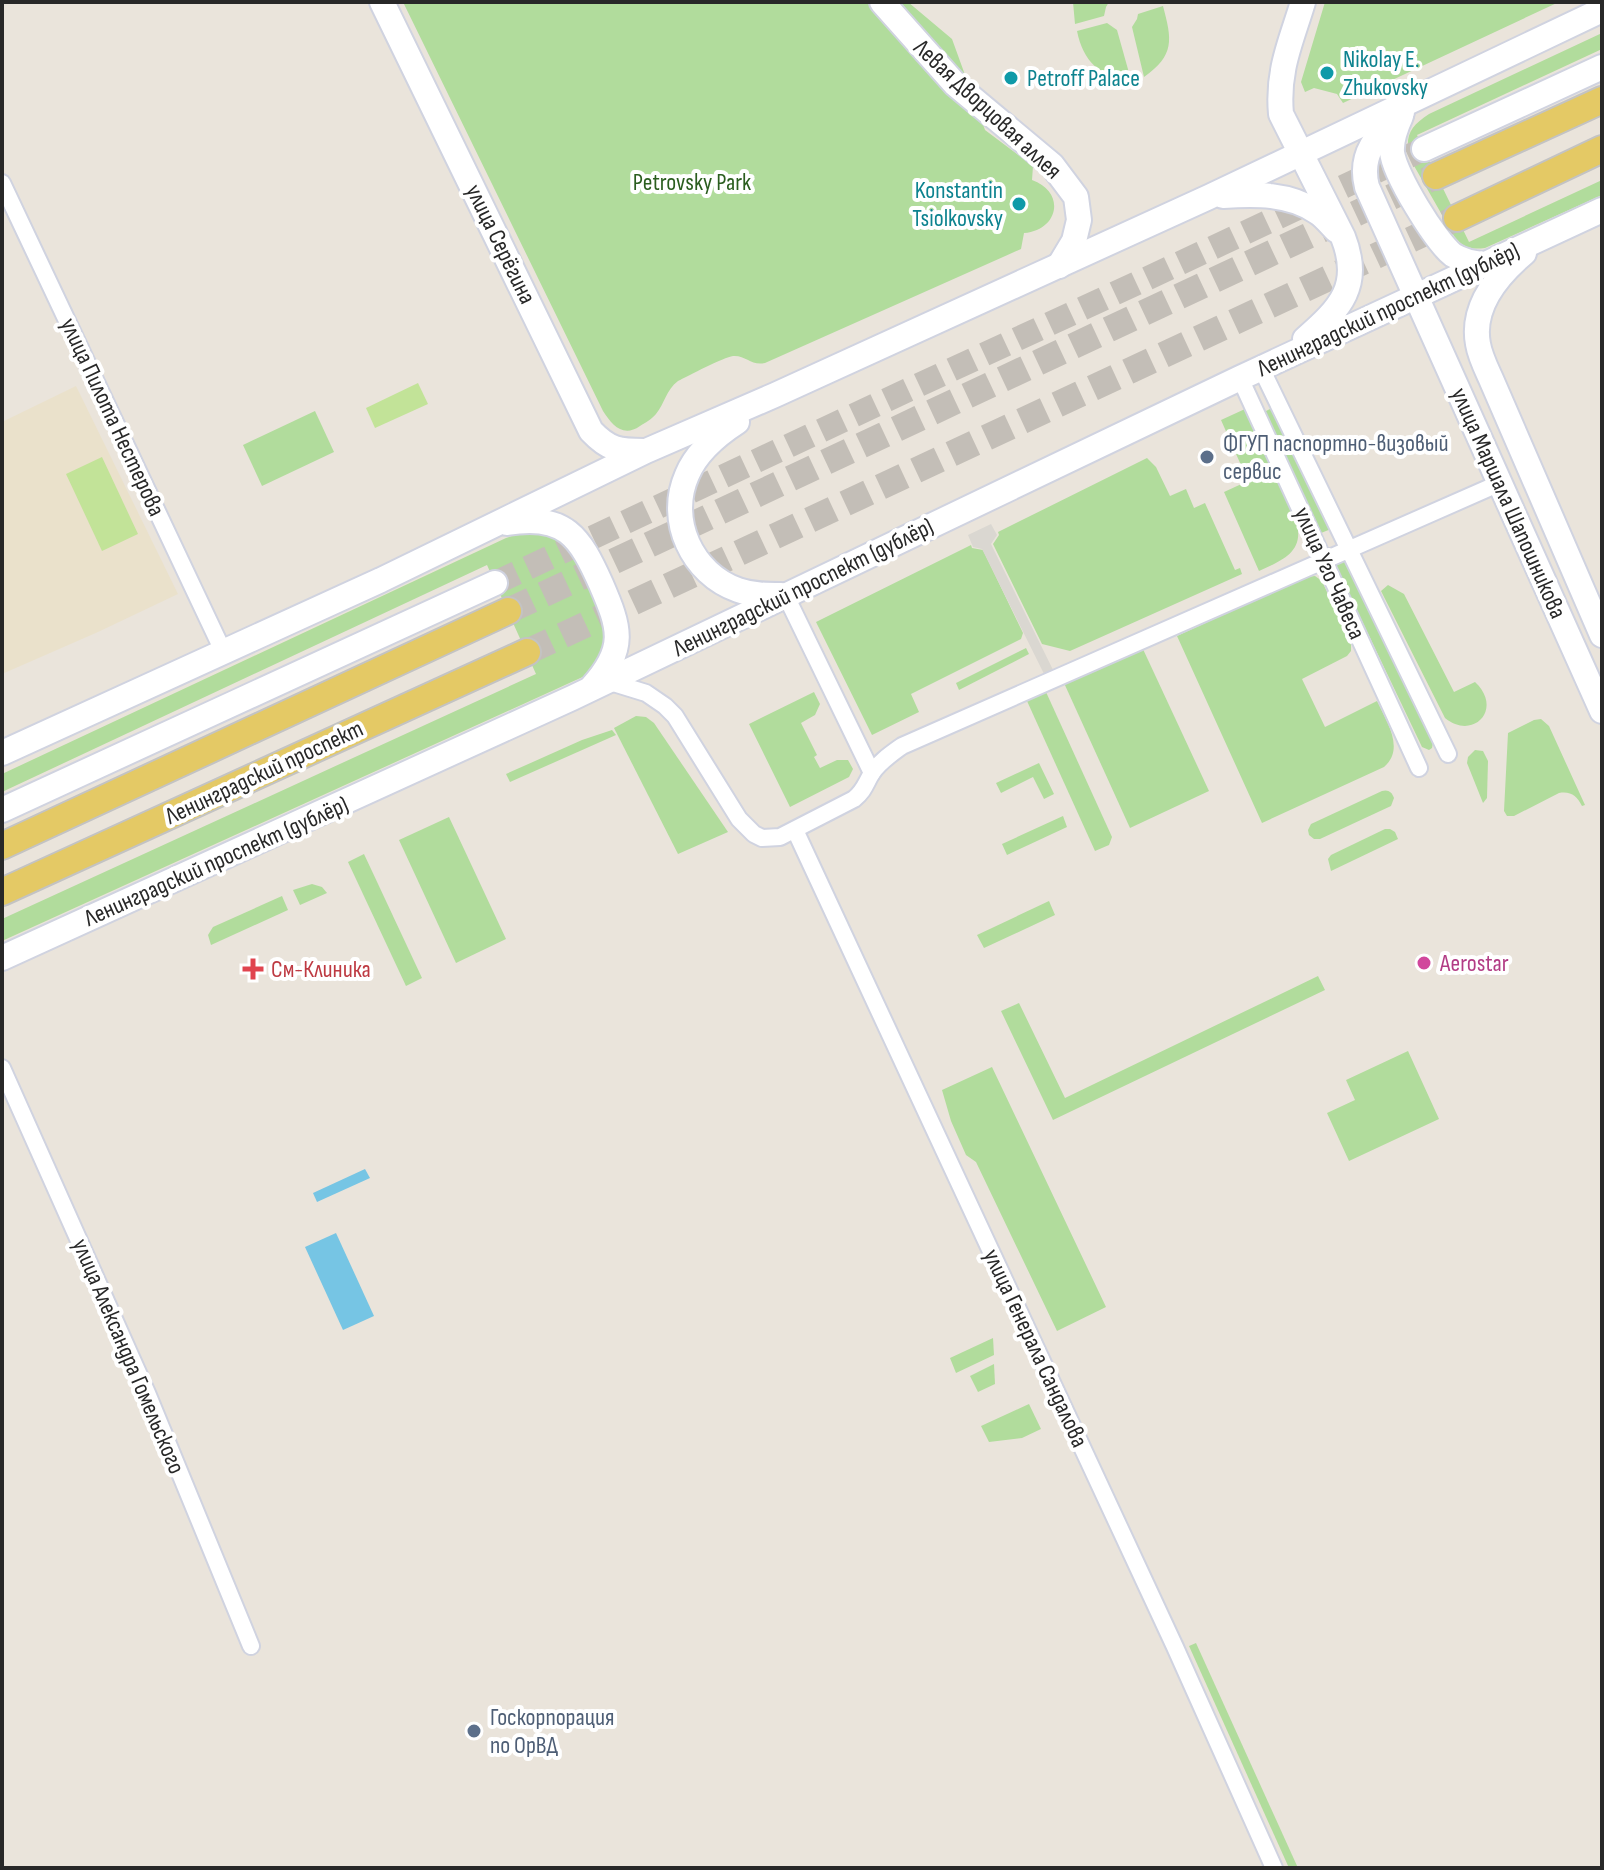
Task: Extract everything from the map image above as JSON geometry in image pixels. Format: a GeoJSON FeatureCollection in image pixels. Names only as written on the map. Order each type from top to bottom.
{"type":"FeatureCollection","features":[{"type":"Feature","properties":{"kind":"main road","name":"улица Серёгина"},"geometry":{"type":"LineString","coordinates":[[382,2],[591,431],[603,444],[620,451],[646,451]]}},
{"type":"Feature","properties":{"kind":"main road","name":"Левая Дворцовая аллея"},"geometry":{"type":"LineString","coordinates":[[882,2],[955,84],[1052,165],[1076,197],[1077,230],[1059,266]]}},
{"type":"Feature","properties":{"kind":"main road"},"geometry":{"type":"LineString","coordinates":[[1261,368],[1318,328],[1336,309],[1349,286],[1350,254],[1281,114],[1279,92],[1284,58],[1303,2]]}},
{"type":"Feature","properties":{"kind":"main road"},"geometry":{"type":"LineString","coordinates":[[2,753],[381,580],[646,451],[1209,197],[1602,10]]}},
{"type":"Feature","properties":{"kind":"main road"},"geometry":{"type":"LineString","coordinates":[[1424,149],[1602,67]]}},
{"type":"Feature","properties":{"kind":"main road"},"geometry":{"type":"LineString","coordinates":[[1436,176],[1602,100]]}},
{"type":"Feature","properties":{"kind":"main road"},"geometry":{"type":"LineString","coordinates":[[1413,102],[1394,132],[1392,153],[1397,170],[1436,237],[1459,258],[1483,264]]}},
{"type":"Feature","properties":{"kind":"main road","name":"улица Маршала Шапошникова"},"geometry":{"type":"LineString","coordinates":[[1413,102],[1376,137],[1368,152],[1364,173],[1367,187],[1602,711]]}},
{"type":"Feature","properties":{"kind":"main road"},"geometry":{"type":"LineString","coordinates":[[1457,218],[1602,149]]}},
{"type":"Feature","properties":{"kind":"main road"},"geometry":{"type":"LineString","coordinates":[[1209,197],[1260,194],[1287,199],[1317,212],[1343,237]]}},
{"type":"Feature","properties":{"kind":"main road","name":"Ленинградский проспект (дублёр)"},"geometry":{"type":"LineString","coordinates":[[2,958],[572,698],[1261,368],[1602,210]]}},
{"type":"Feature","properties":{"kind":"main road","name":"улица Маршала Шапошникова"},"geometry":{"type":"LineString","coordinates":[[1560,230],[1527,250],[1499,277],[1483,303],[1477,341],[1602,635]]}},
{"type":"Feature","properties":{"kind":"main road"},"geometry":{"type":"LineString","coordinates":[[775,395],[730,426],[699,455],[687,473],[680,508],[681,525],[688,544],[710,575],[740,591],[786,596]]}},
{"type":"Feature","properties":{"kind":"main road"},"geometry":{"type":"LineString","coordinates":[[491,526],[538,520],[567,532],[586,552],[614,616],[616,647],[611,660],[592,687],[572,698]]}},
{"type":"Feature","properties":{"kind":"main road"},"geometry":{"type":"LineString","coordinates":[[2,810],[495,583]]}},
{"type":"Feature","properties":{"kind":"main road","name":"Ленинградский проспект"},"geometry":{"type":"LineString","coordinates":[[2,846],[508,611]]}},
{"type":"Feature","properties":{"kind":"main road","name":"Ленинградский проспект"},"geometry":{"type":"LineString","coordinates":[[2,892],[527,652]]}},
{"type":"Feature","properties":{"kind":"street","name":"улица Пилота Нестерова"},"geometry":{"type":"LineString","coordinates":[[2,183],[223,651]]}},
{"type":"Feature","properties":{"kind":"street","name":"улица Уго Чавеса"},"geometry":{"type":"LineString","coordinates":[[1261,368],[1448,754]]}},
{"type":"Feature","properties":{"kind":"street","name":"улица Уго Чавеса"},"geometry":{"type":"LineString","coordinates":[[1261,368],[1325,560],[1419,768]]}},
{"type":"Feature","properties":{"kind":"street"},"geometry":{"type":"LineString","coordinates":[[607,681],[646,693],[665,706],[685,730],[739,819],[762,838],[780,837],[854,799],[886,757],[902,746],[1500,483]]}},
{"type":"Feature","properties":{"kind":"street"},"geometry":{"type":"LineString","coordinates":[[786,596],[872,773]]}},
{"type":"Feature","properties":{"kind":"street","name":"улица Генерала Сандалова"},"geometry":{"type":"LineString","coordinates":[[795,830],[1175,1647],[1274,1868]]}},
{"type":"Feature","properties":{"kind":"street","name":"улица Александра Гомельского"},"geometry":{"type":"LineString","coordinates":[[2,1068],[147,1393],[251,1646]]}},
{"type":"Feature","properties":{"kind":"shaded area"},"geometry":{"type":"Polygon","coordinates":[[[76,386],[178,594],[2,674],[2,422],[76,386]]]}},
{"type":"Feature","properties":{"kind":"shaded area"},"geometry":{"type":"Polygon","coordinates":[[[991,524],[997,535],[991,544],[1057,678],[1048,682],[982,549],[973,547],[968,535],[991,524]]]}},
{"type":"Feature","properties":{"kind":"green space","name":"Petrovsky Park"},"geometry":{"type":"Polygon","coordinates":[[[403,2],[908,2],[952,39],[985,130],[1033,166],[1032,180],[1050,193],[1054,210],[1045,225],[1024,233],[1021,249],[765,363],[733,356],[714,363],[678,381],[650,419],[634,429],[623,430],[614,425],[603,411],[403,2]]]}},
{"type":"Feature","properties":{"kind":"green space"},"geometry":{"type":"Polygon","coordinates":[[[1073,2],[1109,2],[1104,16],[1075,24],[1073,2]]]}},
{"type":"Feature","properties":{"kind":"green space"},"geometry":{"type":"Polygon","coordinates":[[[1325,2],[1559,2],[1343,103],[1337,94],[1314,88],[1305,92],[1301,82],[1325,2]]]}},
{"type":"Feature","properties":{"kind":"green space"},"geometry":{"type":"Polygon","coordinates":[[[1163,6],[1169,38],[1166,54],[1144,77],[1132,27],[1138,14],[1163,6]]]}},
{"type":"Feature","properties":{"kind":"green space"},"geometry":{"type":"Polygon","coordinates":[[[1107,23],[1117,30],[1131,80],[1102,72],[1089,59],[1080,42],[1077,31],[1107,23]]]}},
{"type":"Feature","properties":{"kind":"green space"},"geometry":{"type":"Polygon","coordinates":[[[1602,33],[1602,49],[1417,135],[1469,242],[1602,180],[1602,195],[1485,248],[1464,245],[1454,236],[1409,157],[1409,136],[1414,127],[1429,114],[1602,33]]]}},
{"type":"Feature","properties":{"kind":"green space"},"geometry":{"type":"Polygon","coordinates":[[[418,383],[428,404],[375,428],[366,408],[418,383]]]}},
{"type":"Feature","properties":{"kind":"green space"},"geometry":{"type":"Polygon","coordinates":[[[1274,407],[1331,529],[1321,533],[1264,412],[1274,407]]]}},
{"type":"Feature","properties":{"kind":"green space"},"geometry":{"type":"Polygon","coordinates":[[[1245,409],[1297,524],[1298,534],[1294,549],[1288,555],[1259,571],[1224,492],[1248,481],[1221,420],[1245,409]]]}},
{"type":"Feature","properties":{"kind":"green space"},"geometry":{"type":"Polygon","coordinates":[[[315,411],[334,452],[262,486],[243,445],[315,411]]]}},
{"type":"Feature","properties":{"kind":"green space"},"geometry":{"type":"Polygon","coordinates":[[[102,457],[138,534],[102,551],[66,474],[102,457]]]}},
{"type":"Feature","properties":{"kind":"green space"},"geometry":{"type":"Polygon","coordinates":[[[1147,458],[1156,467],[1170,496],[1186,489],[1194,508],[1205,503],[1235,570],[1240,568],[1242,574],[1070,651],[1042,644],[993,544],[998,532],[1147,458]]]}},
{"type":"Feature","properties":{"kind":"green space"},"geometry":{"type":"Polygon","coordinates":[[[524,532],[553,535],[571,549],[604,618],[607,631],[602,657],[587,675],[2,941],[2,919],[536,674],[487,565],[2,792],[2,774],[524,532]]]}},
{"type":"Feature","properties":{"kind":"green space"},"geometry":{"type":"Polygon","coordinates":[[[971,545],[983,550],[1023,633],[1021,639],[911,694],[919,712],[872,735],[816,622],[971,545]]]}},
{"type":"Feature","properties":{"kind":"green space"},"geometry":{"type":"Polygon","coordinates":[[[1343,556],[1433,742],[1429,750],[1422,747],[1333,560],[1343,556]]]}},
{"type":"Feature","properties":{"kind":"green space"},"geometry":{"type":"Polygon","coordinates":[[[1315,576],[1322,581],[1351,651],[1302,679],[1325,727],[1377,701],[1392,735],[1393,752],[1384,767],[1262,823],[1177,636],[1306,577],[1315,576]]]}},
{"type":"Feature","properties":{"kind":"green space"},"geometry":{"type":"Polygon","coordinates":[[[1388,585],[1404,594],[1454,692],[1475,682],[1483,692],[1486,711],[1474,724],[1456,724],[1445,718],[1381,591],[1388,585]]]}},
{"type":"Feature","properties":{"kind":"green space"},"geometry":{"type":"Polygon","coordinates":[[[1142,647],[1209,791],[1130,828],[1064,683],[1142,647]]]}},
{"type":"Feature","properties":{"kind":"green space"},"geometry":{"type":"Polygon","coordinates":[[[1026,648],[1029,654],[959,690],[956,683],[1026,648]]]}},
{"type":"Feature","properties":{"kind":"green space"},"geometry":{"type":"Polygon","coordinates":[[[814,692],[820,704],[815,715],[801,723],[817,755],[814,757],[820,768],[837,760],[848,760],[853,769],[849,777],[790,807],[749,724],[814,692]]]}},
{"type":"Feature","properties":{"kind":"green space"},"geometry":{"type":"Polygon","coordinates":[[[1046,692],[1112,837],[1109,845],[1095,851],[1027,701],[1046,692]]]}},
{"type":"Feature","properties":{"kind":"green space"},"geometry":{"type":"Polygon","coordinates":[[[636,716],[646,717],[654,723],[728,832],[678,854],[614,728],[636,716]]]}},
{"type":"Feature","properties":{"kind":"green space"},"geometry":{"type":"Polygon","coordinates":[[[1541,719],[1549,726],[1585,805],[1582,806],[1570,794],[1559,793],[1514,816],[1507,816],[1504,811],[1508,733],[1541,719]]]}},
{"type":"Feature","properties":{"kind":"green space"},"geometry":{"type":"Polygon","coordinates":[[[612,730],[616,735],[510,782],[506,774],[582,740],[612,730]]]}},
{"type":"Feature","properties":{"kind":"green space"},"geometry":{"type":"Polygon","coordinates":[[[1475,750],[1483,751],[1488,761],[1487,798],[1483,803],[1467,763],[1475,750]]]}},
{"type":"Feature","properties":{"kind":"green space"},"geometry":{"type":"Polygon","coordinates":[[[1039,763],[1054,794],[1044,799],[1033,777],[1001,793],[996,783],[1039,763]]]}},
{"type":"Feature","properties":{"kind":"green space"},"geometry":{"type":"Polygon","coordinates":[[[1382,791],[1392,794],[1391,806],[1320,839],[1309,835],[1311,824],[1382,791]]]}},
{"type":"Feature","properties":{"kind":"green space"},"geometry":{"type":"Polygon","coordinates":[[[1063,816],[1067,827],[1007,855],[1002,844],[1063,816]]]}},
{"type":"Feature","properties":{"kind":"green space"},"geometry":{"type":"Polygon","coordinates":[[[449,817],[506,939],[456,963],[399,840],[449,817]]]}},
{"type":"Feature","properties":{"kind":"green space"},"geometry":{"type":"Polygon","coordinates":[[[1385,829],[1395,832],[1398,839],[1331,871],[1328,859],[1331,855],[1385,829]]]}},
{"type":"Feature","properties":{"kind":"green space"},"geometry":{"type":"Polygon","coordinates":[[[364,854],[422,978],[406,986],[348,862],[364,854]]]}},
{"type":"Feature","properties":{"kind":"green space"},"geometry":{"type":"Polygon","coordinates":[[[312,884],[322,887],[327,893],[300,905],[293,890],[312,884]]]}},
{"type":"Feature","properties":{"kind":"green space"},"geometry":{"type":"Polygon","coordinates":[[[282,896],[288,910],[211,945],[208,935],[213,927],[282,896]]]}},
{"type":"Feature","properties":{"kind":"green space"},"geometry":{"type":"Polygon","coordinates":[[[1049,901],[1055,915],[984,948],[977,935],[1049,901]]]}},
{"type":"Feature","properties":{"kind":"green space"},"geometry":{"type":"Polygon","coordinates":[[[1318,976],[1325,990],[1053,1120],[1001,1011],[1019,1003],[1065,1098],[1318,976]]]}},
{"type":"Feature","properties":{"kind":"green space"},"geometry":{"type":"Polygon","coordinates":[[[1408,1051],[1439,1119],[1349,1161],[1327,1113],[1355,1100],[1346,1080],[1408,1051]]]}},
{"type":"Feature","properties":{"kind":"green space"},"geometry":{"type":"Polygon","coordinates":[[[992,1067],[1106,1307],[1057,1331],[976,1162],[966,1155],[942,1090],[992,1067]]]}},
{"type":"Feature","properties":{"kind":"green space"},"geometry":{"type":"Polygon","coordinates":[[[993,1338],[994,1355],[956,1373],[950,1358],[993,1338]]]}},
{"type":"Feature","properties":{"kind":"green space"},"geometry":{"type":"Polygon","coordinates":[[[994,1364],[995,1384],[978,1392],[970,1376],[994,1364]]]}},
{"type":"Feature","properties":{"kind":"green space"},"geometry":{"type":"Polygon","coordinates":[[[1029,1404],[1041,1429],[1022,1438],[989,1442],[981,1426],[1029,1404]]]}},
{"type":"Feature","properties":{"kind":"green space"},"geometry":{"type":"Polygon","coordinates":[[[1196,1643],[1298,1868],[1289,1868],[1189,1646],[1196,1643]]]}},
{"type":"Feature","properties":{"kind":"water"},"geometry":{"type":"Polygon","coordinates":[[[365,1169],[370,1178],[317,1202],[313,1193],[365,1169]]]}},
{"type":"Feature","properties":{"kind":"water"},"geometry":{"type":"Polygon","coordinates":[[[336,1233],[374,1316],[343,1330],[305,1247],[336,1233]]]}},
{"type":"Feature","properties":{"kind":"tunnel"},"geometry":{"type":"LineString","coordinates":[[495,583],[1424,149]]}},
{"type":"Feature","properties":{"kind":"tunnel"},"geometry":{"type":"LineString","coordinates":[[508,611],[1436,176]]}},
{"type":"Feature","properties":{"kind":"tunnel"},"geometry":{"type":"LineString","coordinates":[[527,652],[1457,218]]}},
{"type":"Feature","properties":{"kind":"place","name":"Nikolay E. Zhukovsky"},"geometry":{"type":"Point","coordinates":[1327,73]}},
{"type":"Feature","properties":{"kind":"place","name":"Petroff Palace"},"geometry":{"type":"Point","coordinates":[1011,78]}},
{"type":"Feature","properties":{"kind":"place","name":"Konstantin Tsiolkovsky"},"geometry":{"type":"Point","coordinates":[1019,204]}},
{"type":"Feature","properties":{"kind":"place","name":"ФГУП паспортно-визовый сервис"},"geometry":{"type":"Point","coordinates":[1207,457]}},
{"type":"Feature","properties":{"kind":"place","name":"Aerostar"},"geometry":{"type":"Point","coordinates":[1424,963]}},
{"type":"Feature","properties":{"kind":"place","name":"См-Клиника"},"geometry":{"type":"Point","coordinates":[253,969]}},
{"type":"Feature","properties":{"kind":"place","name":"Госкорпорация по ОрВД"},"geometry":{"type":"Point","coordinates":[474,1731]}}]}
